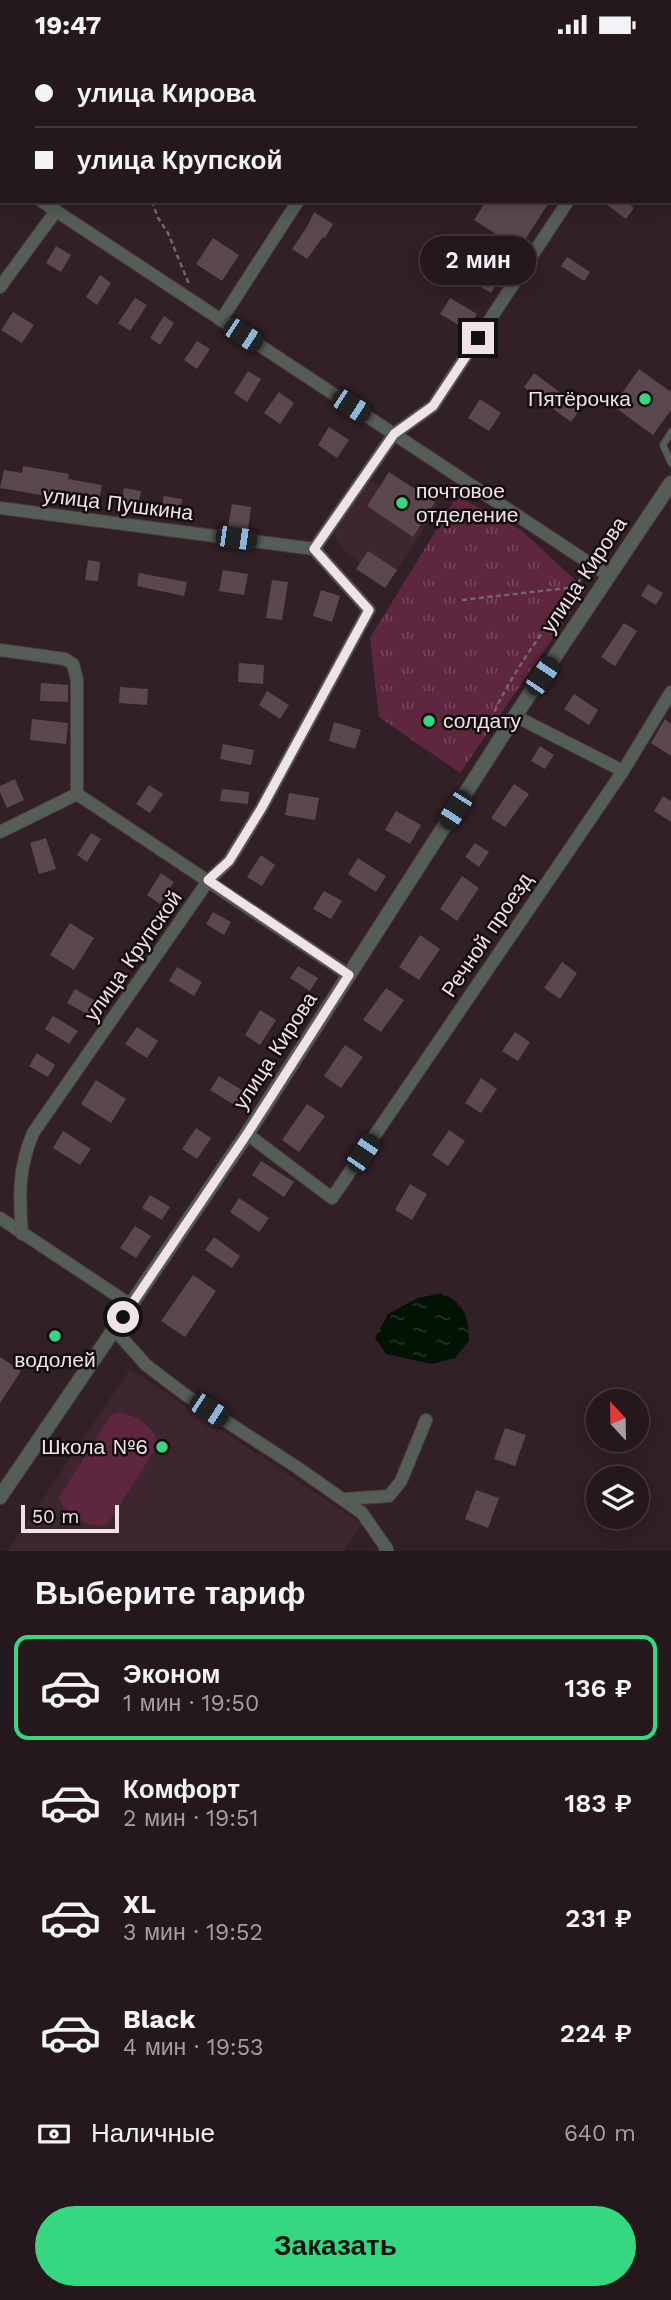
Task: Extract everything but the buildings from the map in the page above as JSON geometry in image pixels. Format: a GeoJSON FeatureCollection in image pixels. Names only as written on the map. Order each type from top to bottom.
{"type":"FeatureCollection","features":[{"type":"Feature","properties":{"kind":"street"},"geometry":{"type":"LineString","coordinates":[[44,203],[609,576]]}},
{"type":"Feature","properties":{"kind":"street"},"geometry":{"type":"LineString","coordinates":[[221,320],[297,203]]}},
{"type":"Feature","properties":{"kind":"street"},"geometry":{"type":"LineString","coordinates":[[314,549],[394,434],[433,406],[567,203]]}},
{"type":"Feature","properties":{"kind":"street"},"geometry":{"type":"LineString","coordinates":[[0,286],[56,211]]}},
{"type":"Feature","properties":{"kind":"street","name":"улица Кирова"},"geometry":{"type":"LineString","coordinates":[[0,1497],[247,1134],[515,716],[671,483]]}},
{"type":"Feature","properties":{"kind":"street","name":"улица Пушкина"},"geometry":{"type":"LineString","coordinates":[[0,508],[314,549]]}},
{"type":"Feature","properties":{"kind":"street","name":"улица Крупской"},"geometry":{"type":"LineString","coordinates":[[22,1234],[19,1191],[24,1155],[33,1133],[208,880],[229,861],[261,809],[369,610],[314,549]]}},
{"type":"Feature","properties":{"kind":"street"},"geometry":{"type":"LineString","coordinates":[[0,650],[65,659],[73,664],[76,680],[77,795]]}},
{"type":"Feature","properties":{"kind":"street","name":"Речной проезд"},"geometry":{"type":"LineString","coordinates":[[247,1134],[332,1198],[622,771],[671,692]]}},
{"type":"Feature","properties":{"kind":"street"},"geometry":{"type":"LineString","coordinates":[[515,716],[622,771]]}},
{"type":"Feature","properties":{"kind":"street"},"geometry":{"type":"LineString","coordinates":[[77,795],[349,975]]}},
{"type":"Feature","properties":{"kind":"street"},"geometry":{"type":"LineString","coordinates":[[0,832],[77,795]]}},
{"type":"Feature","properties":{"kind":"street"},"geometry":{"type":"LineString","coordinates":[[0,1218],[131,1305]]}},
{"type":"Feature","properties":{"kind":"street"},"geometry":{"type":"LineString","coordinates":[[115,1330],[146,1365],[187,1396],[362,1513],[387,1549],[385,1551]]}},
{"type":"Feature","properties":{"kind":"street"},"geometry":{"type":"LineString","coordinates":[[344,1499],[389,1496],[401,1481],[425,1420]]}},
{"type":"Feature","properties":{"kind":"lane"},"geometry":{"type":"LineString","coordinates":[[671,432],[663,445],[671,463]]}},
{"type":"Feature","properties":{"kind":"path"},"geometry":{"type":"LineString","coordinates":[[153,203],[180,260],[196,304]]}},
{"type":"Feature","properties":{"kind":"path"},"geometry":{"type":"LineString","coordinates":[[484,741],[490,720],[522,664],[576,587],[590,562]]}},
{"type":"Feature","properties":{"kind":"path"},"geometry":{"type":"LineString","coordinates":[[462,600],[576,587]]}},
{"type":"Feature","properties":{"kind":"shaded area"},"geometry":{"type":"Polygon","coordinates":[[[389,472],[439,505],[385,588],[356,569],[360,563],[343,550],[334,533],[369,479],[380,486],[389,472]]]}},
{"type":"Feature","properties":{"kind":"shaded area","name":"Школа №6"},"geometry":{"type":"Polygon","coordinates":[[[130,1369],[362,1524],[344,1551],[8,1551],[130,1369]]]}},
{"type":"Feature","properties":{"kind":"green space"},"geometry":{"type":"Polygon","coordinates":[[[457,496],[521,530],[586,590],[460,773],[379,717],[370,638],[457,496]]]}},
{"type":"Feature","properties":{"kind":"green space"},"geometry":{"type":"Polygon","coordinates":[[[119,1412],[133,1416],[151,1429],[156,1448],[108,1523],[86,1523],[72,1515],[59,1497],[112,1414],[119,1412]]]}},
{"type":"Feature","properties":{"kind":"water"},"geometry":{"type":"Polygon","coordinates":[[[443,1293],[461,1307],[468,1325],[469,1341],[455,1358],[432,1364],[386,1354],[375,1338],[388,1314],[418,1298],[443,1293]]]}},
{"type":"Feature","properties":{"kind":"place","name":"Пятёрочка"},"geometry":{"type":"Point","coordinates":[645,399]}},
{"type":"Feature","properties":{"kind":"place","name":"почтовое отделение"},"geometry":{"type":"Point","coordinates":[402,503]}},
{"type":"Feature","properties":{"kind":"place","name":"солдату"},"geometry":{"type":"Point","coordinates":[429,721]}},
{"type":"Feature","properties":{"kind":"place","name":"водолей"},"geometry":{"type":"Point","coordinates":[55,1336]}},
{"type":"Feature","properties":{"kind":"place","name":"Школа №6"},"geometry":{"type":"Point","coordinates":[162,1447]}},
{"type":"Feature","properties":{"kind":"route"},"geometry":{"type":"LineString","coordinates":[[123,1317],[247,1134],[349,975],[208,880],[229,861],[261,809],[369,610],[314,549],[394,434],[433,406],[478,338]]}}]}
